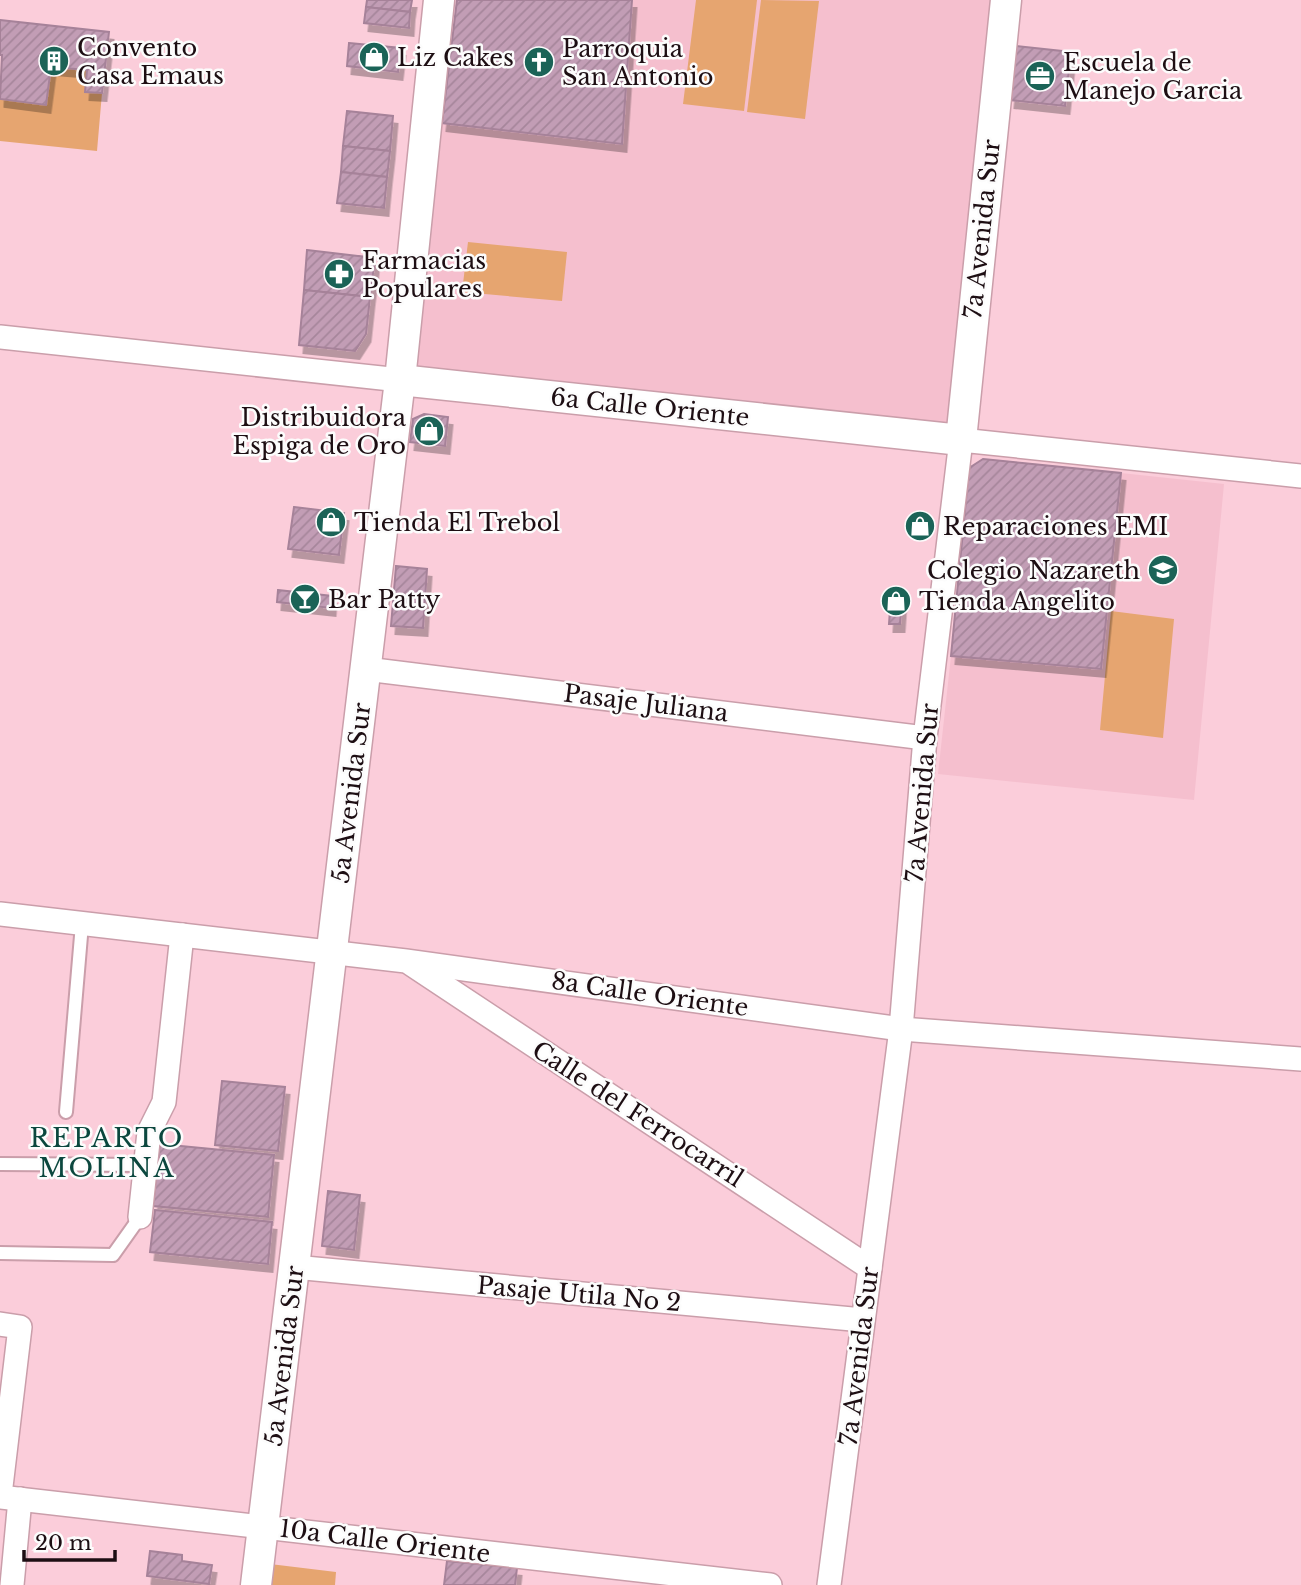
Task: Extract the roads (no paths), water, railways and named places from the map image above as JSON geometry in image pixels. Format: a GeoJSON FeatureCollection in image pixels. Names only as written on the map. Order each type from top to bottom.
{"type":"FeatureCollection","features":[{"type":"Feature","properties":{"kind":"street","name":"5a Avenida Sur"},"geometry":{"type":"LineString","coordinates":[[257,1585],[400,380],[439,0]]}},
{"type":"Feature","properties":{"kind":"street","name":"7a Avenida Sur"},"geometry":{"type":"LineString","coordinates":[[829,1585],[901,1029],[925,737],[961,440],[1006,0]]}},
{"type":"Feature","properties":{"kind":"street","name":"6a Calle Oriente"},"geometry":{"type":"LineString","coordinates":[[0,337],[1301,476]]}},
{"type":"Feature","properties":{"kind":"street","name":"Pasaje Juliana"},"geometry":{"type":"LineString","coordinates":[[366,669],[925,737]]}},
{"type":"Feature","properties":{"kind":"street","name":"8a Calle Oriente"},"geometry":{"type":"LineString","coordinates":[[0,914],[406,961],[901,1029],[1301,1059]]}},
{"type":"Feature","properties":{"kind":"street"},"geometry":{"type":"LineString","coordinates":[[140,1217],[149,1132],[164,1102],[182,935]]}},
{"type":"Feature","properties":{"kind":"street","name":"Calle del Ferrocarril"},"geometry":{"type":"LineString","coordinates":[[406,961],[870,1268]]}},
{"type":"Feature","properties":{"kind":"street","name":"Pasaje Utila No 2"},"geometry":{"type":"LineString","coordinates":[[294,1267],[863,1320]]}},
{"type":"Feature","properties":{"kind":"street"},"geometry":{"type":"LineString","coordinates":[[0,1324],[20,1326],[7,1497],[12,1585]]}},
{"type":"Feature","properties":{"kind":"street","name":"10a Calle Oriente"},"geometry":{"type":"LineString","coordinates":[[7,1497],[771,1585]]}},
{"type":"Feature","properties":{"kind":"lane"},"geometry":{"type":"LineString","coordinates":[[66,1112],[82,923]]}},
{"type":"Feature","properties":{"kind":"lane"},"geometry":{"type":"LineString","coordinates":[[0,1164],[146,1165]]}},
{"type":"Feature","properties":{"kind":"lane"},"geometry":{"type":"LineString","coordinates":[[0,1253],[113,1255],[140,1217]]}},
{"type":"Feature","properties":{"kind":"place","name":"Liz Cakes"},"geometry":{"type":"Point","coordinates":[374,57]}},
{"type":"Feature","properties":{"kind":"place","name":"Convento Casa Emaus"},"geometry":{"type":"Point","coordinates":[54,61]}},
{"type":"Feature","properties":{"kind":"place","name":"Parroquia San Antonio"},"geometry":{"type":"Point","coordinates":[539,62]}},
{"type":"Feature","properties":{"kind":"place","name":"Escuela de Manejo Garcia"},"geometry":{"type":"Point","coordinates":[1040,76]}},
{"type":"Feature","properties":{"kind":"place","name":"Farmacias Populares"},"geometry":{"type":"Point","coordinates":[339,274]}},
{"type":"Feature","properties":{"kind":"place","name":"Distribuidora Espiga de Oro"},"geometry":{"type":"Point","coordinates":[429,431]}},
{"type":"Feature","properties":{"kind":"place","name":"Tienda El Trebol"},"geometry":{"type":"Point","coordinates":[331,522]}},
{"type":"Feature","properties":{"kind":"place","name":"Reparaciones EMI"},"geometry":{"type":"Point","coordinates":[920,526]}},
{"type":"Feature","properties":{"kind":"place","name":"Colegio Nazareth"},"geometry":{"type":"Point","coordinates":[1163,570]}},
{"type":"Feature","properties":{"kind":"place","name":"Bar Patty"},"geometry":{"type":"Point","coordinates":[305,599]}},
{"type":"Feature","properties":{"kind":"place","name":"Tienda Angelito"},"geometry":{"type":"Point","coordinates":[896,601]}},
{"type":"Feature","properties":{"kind":"district","name":"REPARTO MOLINA"},"geometry":{"type":"Point","coordinates":[107,1153]}}]}
